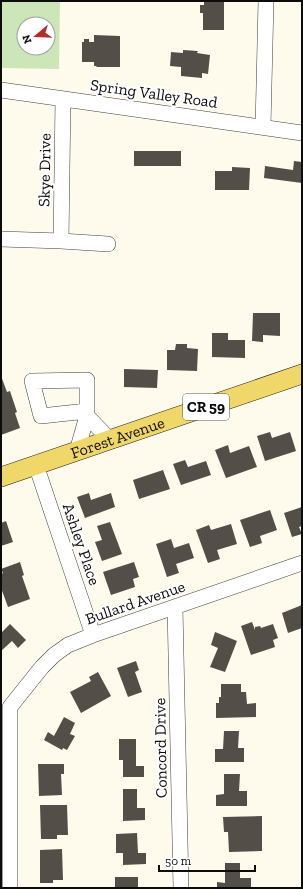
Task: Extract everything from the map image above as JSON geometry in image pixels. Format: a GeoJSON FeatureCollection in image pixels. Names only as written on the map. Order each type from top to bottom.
{"type":"FeatureCollection","features":[{"type":"Feature","properties":{"kind":"main road","name":"Forest Avenue"},"geometry":{"type":"LineString","coordinates":[[1,477],[302,374]]}},
{"type":"Feature","properties":{"kind":"street"},"geometry":{"type":"LineString","coordinates":[[263,127],[266,1]]}},
{"type":"Feature","properties":{"kind":"street","name":"Spring Valley Road"},"geometry":{"type":"LineString","coordinates":[[1,90],[302,133]]}},
{"type":"Feature","properties":{"kind":"street","name":"Skye Drive"},"geometry":{"type":"LineString","coordinates":[[61,241],[64,99]]}},
{"type":"Feature","properties":{"kind":"street"},"geometry":{"type":"LineString","coordinates":[[1,239],[108,244]]}},
{"type":"Feature","properties":{"kind":"street"},"geometry":{"type":"LineString","coordinates":[[78,451],[87,414],[110,440]]}},
{"type":"Feature","properties":{"kind":"street","name":"Ashley Place"},"geometry":{"type":"LineString","coordinates":[[36,465],[93,635]]}},
{"type":"Feature","properties":{"kind":"street","name":"Bullard Avenue"},"geometry":{"type":"LineString","coordinates":[[7,700],[54,654],[68,645],[302,563]]}},
{"type":"Feature","properties":{"kind":"street","name":"Concord Drive"},"geometry":{"type":"LineString","coordinates":[[175,607],[181,888]]}},
{"type":"Feature","properties":{"kind":"street"},"geometry":{"type":"LineString","coordinates":[[7,700],[10,707],[10,888]]}},
{"type":"Feature","properties":{"kind":"green space"},"geometry":{"type":"Polygon","coordinates":[[[1,1],[60,1],[59,69],[1,68],[1,1]]]}},
{"type":"Feature","properties":{"kind":"building"},"geometry":{"type":"Polygon","coordinates":[[[204,1],[224,1],[224,30],[203,30],[203,13],[200,13],[200,5],[204,5],[204,1]]]}},
{"type":"Feature","properties":{"kind":"building"},"geometry":{"type":"Polygon","coordinates":[[[94,35],[120,36],[120,67],[97,67],[94,66],[94,62],[82,62],[82,42],[84,42],[84,39],[89,39],[89,42],[94,42],[94,35]]]}},
{"type":"Feature","properties":{"kind":"building"},"geometry":{"type":"Polygon","coordinates":[[[183,50],[198,51],[197,53],[210,55],[208,74],[202,73],[202,78],[181,76],[181,67],[170,66],[171,52],[183,53],[183,50]]]}},
{"type":"Feature","properties":{"kind":"building"},"geometry":{"type":"Polygon","coordinates":[[[134,151],[181,151],[181,166],[134,166],[134,151]]]}},
{"type":"Feature","properties":{"kind":"building"},"geometry":{"type":"Polygon","coordinates":[[[294,161],[302,162],[302,183],[264,178],[265,166],[293,170],[294,161]]]}},
{"type":"Feature","properties":{"kind":"building"},"geometry":{"type":"Polygon","coordinates":[[[232,167],[250,168],[249,190],[215,190],[215,171],[232,171],[232,167]]]}},
{"type":"Feature","properties":{"kind":"building"},"geometry":{"type":"Polygon","coordinates":[[[253,313],[280,313],[280,336],[263,335],[263,342],[252,341],[253,313]]]}},
{"type":"Feature","properties":{"kind":"building"},"geometry":{"type":"Polygon","coordinates":[[[212,333],[228,333],[228,340],[245,340],[245,358],[212,357],[212,333]]]}},
{"type":"Feature","properties":{"kind":"building"},"geometry":{"type":"Polygon","coordinates":[[[176,344],[187,344],[187,348],[198,349],[197,371],[167,370],[167,350],[175,350],[176,344]]]}},
{"type":"Feature","properties":{"kind":"building"},"geometry":{"type":"Polygon","coordinates":[[[124,369],[158,370],[157,388],[124,387],[124,369]]]}},
{"type":"Feature","properties":{"kind":"building"},"geometry":{"type":"Polygon","coordinates":[[[1,376],[7,392],[10,391],[17,412],[15,413],[20,428],[1,435],[1,376]]]}},
{"type":"Feature","properties":{"kind":"building"},"geometry":{"type":"Polygon","coordinates":[[[270,432],[272,438],[290,432],[296,451],[265,461],[257,436],[270,432]]]}},
{"type":"Feature","properties":{"kind":"building"},"geometry":{"type":"Polygon","coordinates":[[[228,445],[230,453],[249,446],[257,467],[226,478],[215,450],[228,445]]]}},
{"type":"Feature","properties":{"kind":"building"},"geometry":{"type":"Polygon","coordinates":[[[185,460],[188,467],[206,461],[211,475],[181,485],[173,464],[185,460]]]}},
{"type":"Feature","properties":{"kind":"building"},"geometry":{"type":"Polygon","coordinates":[[[163,470],[170,489],[139,499],[133,480],[163,470]]]}},
{"type":"Feature","properties":{"kind":"building"},"geometry":{"type":"Polygon","coordinates":[[[89,493],[91,500],[111,493],[115,507],[85,518],[77,497],[89,493]]]}},
{"type":"Feature","properties":{"kind":"building"},"geometry":{"type":"Polygon","coordinates":[[[302,507],[302,526],[299,527],[302,534],[292,537],[284,513],[302,507]]]}},
{"type":"Feature","properties":{"kind":"building"},"geometry":{"type":"Polygon","coordinates":[[[270,510],[277,530],[260,536],[262,543],[250,547],[240,520],[270,510]]]}},
{"type":"Feature","properties":{"kind":"building"},"geometry":{"type":"Polygon","coordinates":[[[6,521],[13,542],[1,546],[1,523],[6,521]]]}},
{"type":"Feature","properties":{"kind":"building"},"geometry":{"type":"Polygon","coordinates":[[[110,522],[122,554],[102,561],[95,542],[102,540],[97,526],[110,522]]]}},
{"type":"Feature","properties":{"kind":"building"},"geometry":{"type":"Polygon","coordinates":[[[231,524],[237,544],[217,550],[220,559],[208,563],[196,530],[209,525],[211,530],[231,524]]]}},
{"type":"Feature","properties":{"kind":"building"},"geometry":{"type":"Polygon","coordinates":[[[171,539],[174,548],[189,543],[194,558],[176,564],[179,573],[167,577],[156,544],[171,539]]]}},
{"type":"Feature","properties":{"kind":"building"},"geometry":{"type":"Polygon","coordinates":[[[20,562],[24,575],[22,576],[30,599],[8,607],[1,588],[1,574],[3,573],[1,569],[20,562]]]}},
{"type":"Feature","properties":{"kind":"building"},"geometry":{"type":"Polygon","coordinates":[[[134,562],[139,577],[133,579],[135,587],[111,595],[103,572],[134,562]]]}},
{"type":"Feature","properties":{"kind":"building"},"geometry":{"type":"Polygon","coordinates":[[[302,605],[302,628],[288,633],[282,613],[302,605]]]}},
{"type":"Feature","properties":{"kind":"building"},"geometry":{"type":"Polygon","coordinates":[[[252,622],[255,630],[255,627],[260,626],[261,628],[273,624],[278,638],[273,640],[275,647],[251,655],[241,626],[252,622]]]}},
{"type":"Feature","properties":{"kind":"building"},"geometry":{"type":"Polygon","coordinates":[[[10,624],[26,640],[18,648],[12,641],[1,651],[1,633],[10,624]]]}},
{"type":"Feature","properties":{"kind":"building"},"geometry":{"type":"Polygon","coordinates":[[[215,632],[237,641],[225,672],[210,667],[218,648],[211,645],[215,632]]]}},
{"type":"Feature","properties":{"kind":"building"},"geometry":{"type":"Polygon","coordinates":[[[136,661],[139,670],[135,672],[142,692],[128,697],[117,668],[136,661]]]}},
{"type":"Feature","properties":{"kind":"building"},"geometry":{"type":"Polygon","coordinates":[[[98,672],[111,696],[81,713],[70,692],[91,681],[89,677],[98,672]]]}},
{"type":"Feature","properties":{"kind":"building"},"geometry":{"type":"Polygon","coordinates":[[[221,684],[241,684],[241,692],[246,692],[247,704],[256,703],[256,717],[216,718],[216,703],[219,703],[219,697],[221,697],[221,684]]]}},
{"type":"Feature","properties":{"kind":"building"},"geometry":{"type":"Polygon","coordinates":[[[64,717],[75,723],[70,734],[75,736],[67,750],[63,748],[62,750],[44,740],[48,732],[54,736],[64,717]]]}},
{"type":"Feature","properties":{"kind":"building"},"geometry":{"type":"Polygon","coordinates":[[[224,731],[239,731],[238,748],[244,748],[244,762],[215,762],[215,749],[223,749],[224,731]]]}},
{"type":"Feature","properties":{"kind":"building"},"geometry":{"type":"Polygon","coordinates":[[[119,739],[136,739],[136,766],[144,766],[144,777],[123,777],[123,760],[119,760],[119,739]]]}},
{"type":"Feature","properties":{"kind":"building"},"geometry":{"type":"Polygon","coordinates":[[[38,764],[64,764],[64,774],[61,774],[62,795],[39,796],[38,764]]]}},
{"type":"Feature","properties":{"kind":"building"},"geometry":{"type":"Polygon","coordinates":[[[224,774],[240,774],[239,791],[247,791],[247,806],[216,806],[216,795],[224,794],[224,774]]]}},
{"type":"Feature","properties":{"kind":"building"},"geometry":{"type":"Polygon","coordinates":[[[123,789],[137,789],[137,808],[145,808],[145,820],[123,821],[123,789]]]}},
{"type":"Feature","properties":{"kind":"building"},"geometry":{"type":"Polygon","coordinates":[[[40,805],[67,805],[68,835],[57,835],[57,839],[41,839],[40,805]]]}},
{"type":"Feature","properties":{"kind":"building"},"geometry":{"type":"Polygon","coordinates":[[[262,816],[262,851],[229,852],[228,832],[224,832],[223,817],[262,816]]]}},
{"type":"Feature","properties":{"kind":"building"},"geometry":{"type":"Polygon","coordinates":[[[137,833],[138,853],[146,853],[146,864],[123,865],[123,853],[116,853],[116,834],[137,833]]]}},
{"type":"Feature","properties":{"kind":"building"},"geometry":{"type":"Polygon","coordinates":[[[62,849],[63,880],[53,880],[53,883],[40,883],[40,850],[62,849]]]}},
{"type":"Feature","properties":{"kind":"building"},"geometry":{"type":"Polygon","coordinates":[[[225,863],[240,863],[240,878],[251,878],[251,888],[217,888],[217,882],[225,883],[225,863]]]}},
{"type":"Feature","properties":{"kind":"building"},"geometry":{"type":"Polygon","coordinates":[[[115,877],[138,877],[138,888],[115,888],[115,877]]]}}]}
